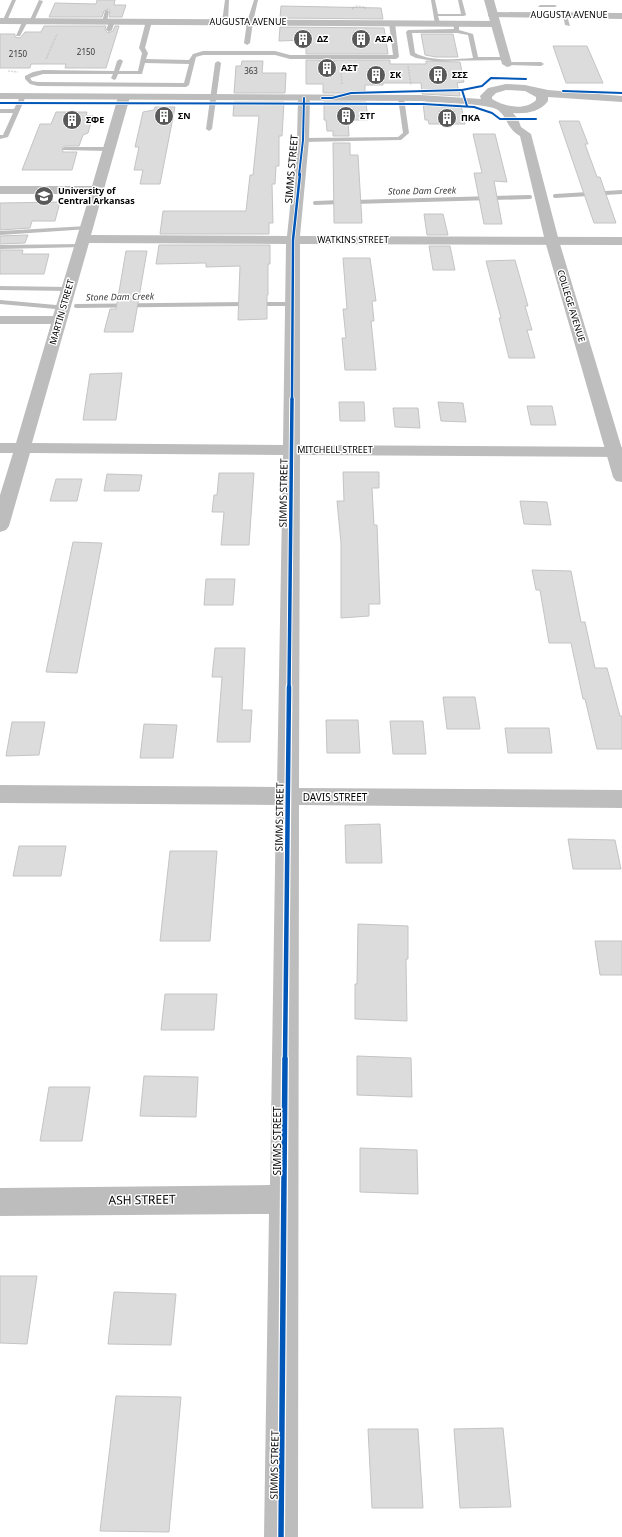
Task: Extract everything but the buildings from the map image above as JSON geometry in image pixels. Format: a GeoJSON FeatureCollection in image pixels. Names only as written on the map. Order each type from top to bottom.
{"type":"FeatureCollection","features":[{"type":"Feature","properties":{"kind":"street"},"geometry":{"type":"LineString","coordinates":[[489,0],[506,61],[514,67],[521,82],[543,99],[535,107]]}},
{"type":"Feature","properties":{"kind":"street","name":"AUGUSTA AVENUE"},"geometry":{"type":"LineString","coordinates":[[2,21],[108,24],[149,21],[392,23],[410,27],[437,19],[456,27],[553,9],[567,20],[622,16]]}},
{"type":"Feature","properties":{"kind":"street"},"geometry":{"type":"LineString","coordinates":[[498,107],[486,98],[487,94],[503,82],[502,67],[506,61]]}},
{"type":"Feature","properties":{"kind":"street"},"geometry":{"type":"LineString","coordinates":[[0,96],[401,98],[417,95],[492,90],[511,87],[556,95],[622,99]]}},
{"type":"Feature","properties":{"kind":"street"},"geometry":{"type":"LineString","coordinates":[[417,95],[443,101],[476,102],[520,110],[562,102],[590,102],[605,99]]}},
{"type":"Feature","properties":{"kind":"street","name":"MARTIN STREET"},"geometry":{"type":"LineString","coordinates":[[0,526],[124,97]]}},
{"type":"Feature","properties":{"kind":"street","name":"SIMMS STREET"},"geometry":{"type":"LineString","coordinates":[[281,1537],[293,240],[303,140],[304,98]]}},
{"type":"Feature","properties":{"kind":"street","name":"COLLEGE AVENUE"},"geometry":{"type":"LineString","coordinates":[[498,107],[512,119],[516,129],[525,134],[552,241],[618,452],[622,477]]}},
{"type":"Feature","properties":{"kind":"street","name":"COLLEGE AVENUE"},"geometry":{"type":"LineString","coordinates":[[525,134],[531,129],[527,119],[535,107]]}},
{"type":"Feature","properties":{"kind":"street"},"geometry":{"type":"LineString","coordinates":[[0,190],[97,190]]}},
{"type":"Feature","properties":{"kind":"street","name":"WATKINS STREET"},"geometry":{"type":"LineString","coordinates":[[84,238],[622,241]]}},
{"type":"Feature","properties":{"kind":"street"},"geometry":{"type":"LineString","coordinates":[[0,320],[60,320]]}},
{"type":"Feature","properties":{"kind":"street","name":"MITCHELL STREET"},"geometry":{"type":"LineString","coordinates":[[0,448],[618,452]]}},
{"type":"Feature","properties":{"kind":"street","name":"DAVIS STREET"},"geometry":{"type":"LineString","coordinates":[[0,794],[622,799]]}},
{"type":"Feature","properties":{"kind":"street","name":"ASH STREET"},"geometry":{"type":"LineString","coordinates":[[0,1202],[284,1199]]}},
{"type":"Feature","properties":{"kind":"lane"},"geometry":{"type":"LineString","coordinates":[[2,21],[14,0]]}},
{"type":"Feature","properties":{"kind":"lane"},"geometry":{"type":"LineString","coordinates":[[225,22],[227,0]]}},
{"type":"Feature","properties":{"kind":"lane"},"geometry":{"type":"LineString","coordinates":[[247,43],[250,22],[256,0]]}},
{"type":"Feature","properties":{"kind":"lane"},"geometry":{"type":"LineString","coordinates":[[433,0],[437,19],[464,16],[460,0]]}},
{"type":"Feature","properties":{"kind":"lane"},"geometry":{"type":"LineString","coordinates":[[18,35],[41,1]]}},
{"type":"Feature","properties":{"kind":"lane"},"geometry":{"type":"LineString","coordinates":[[540,6],[553,9]]}},
{"type":"Feature","properties":{"kind":"lane"},"geometry":{"type":"LineString","coordinates":[[107,11],[108,24]]}},
{"type":"Feature","properties":{"kind":"lane"},"geometry":{"type":"LineString","coordinates":[[149,21],[142,48],[145,54],[140,73],[36,72],[27,77],[27,80],[34,84],[186,85],[191,62],[195,55],[203,53],[275,53],[290,57],[396,57],[392,23]]}},
{"type":"Feature","properties":{"kind":"lane"},"geometry":{"type":"LineString","coordinates":[[476,59],[470,34],[456,27],[410,27],[408,32],[412,54],[416,57],[425,59],[476,59],[541,64]]}},
{"type":"Feature","properties":{"kind":"lane"},"geometry":{"type":"LineString","coordinates":[[112,85],[120,61]]}},
{"type":"Feature","properties":{"kind":"lane"},"geometry":{"type":"LineString","coordinates":[[143,61],[191,62]]}},
{"type":"Feature","properties":{"kind":"lane"},"geometry":{"type":"LineString","coordinates":[[209,129],[218,62]]}},
{"type":"Feature","properties":{"kind":"lane"},"geometry":{"type":"LineString","coordinates":[[54,84],[60,72]]}},
{"type":"Feature","properties":{"kind":"lane"},"geometry":{"type":"LineString","coordinates":[[0,137],[5,137],[16,111],[34,84]]}},
{"type":"Feature","properties":{"kind":"lane"},"geometry":{"type":"LineString","coordinates":[[303,140],[399,139],[406,133],[401,98]]}},
{"type":"Feature","properties":{"kind":"lane"},"geometry":{"type":"LineString","coordinates":[[0,111],[16,111]]}},
{"type":"Feature","properties":{"kind":"lane"},"geometry":{"type":"LineString","coordinates":[[65,149],[108,149]]}},
{"type":"Feature","properties":{"kind":"lane"},"geometry":{"type":"LineString","coordinates":[[0,233],[38,232],[56,229],[84,238]]}},
{"type":"Feature","properties":{"kind":"lane"},"geometry":{"type":"LineString","coordinates":[[0,246],[84,238]]}},
{"type":"Feature","properties":{"kind":"lane"},"geometry":{"type":"LineString","coordinates":[[0,288],[69,289]]}},
{"type":"Feature","properties":{"kind":"path"},"geometry":{"type":"LineString","coordinates":[[45,62],[58,22]]}},
{"type":"Feature","properties":{"kind":"path"},"geometry":{"type":"LineString","coordinates":[[408,63],[417,95]]}},
{"type":"Feature","properties":{"kind":"path"},"geometry":{"type":"LineString","coordinates":[[341,70],[342,92]]}},
{"type":"Feature","properties":{"kind":"waterway","name":"Stone Dam Creek"},"geometry":{"type":"LineString","coordinates":[[555,196],[622,192]]}},
{"type":"Feature","properties":{"kind":"waterway","name":"Stone Dam Creek"},"geometry":{"type":"LineString","coordinates":[[354,202],[530,197]]}},
{"type":"Feature","properties":{"kind":"waterway","name":"Stone Dam Creek"},"geometry":{"type":"LineString","coordinates":[[315,203],[341,202]]}},
{"type":"Feature","properties":{"kind":"waterway","name":"Stone Dam Creek"},"geometry":{"type":"LineString","coordinates":[[0,302],[56,307]]}},
{"type":"Feature","properties":{"kind":"waterway","name":"Stone Dam Creek"},"geometry":{"type":"LineString","coordinates":[[76,306],[245,304]]}},
{"type":"Feature","properties":{"kind":"waterway","name":"Stone Dam Creek"},"geometry":{"type":"LineString","coordinates":[[261,304],[285,304]]}},
{"type":"Feature","properties":{"kind":"cycle path"},"geometry":{"type":"LineString","coordinates":[[467,106],[462,90],[482,86],[491,78],[526,79]]}},
{"type":"Feature","properties":{"kind":"cycle path"},"geometry":{"type":"LineString","coordinates":[[322,98],[332,98],[351,93],[462,90]]}},
{"type":"Feature","properties":{"kind":"cycle path"},"geometry":{"type":"LineString","coordinates":[[563,91],[622,93]]}},
{"type":"Feature","properties":{"kind":"cycle path"},"geometry":{"type":"LineString","coordinates":[[281,1537],[293,240],[303,140],[304,98]]}},
{"type":"Feature","properties":{"kind":"cycle path"},"geometry":{"type":"LineString","coordinates":[[0,103],[423,104],[474,107],[492,113],[500,119],[536,119]]}},
{"type":"Feature","properties":{"kind":"place","name":"ΔΖ"},"geometry":{"type":"Point","coordinates":[303,39]}},
{"type":"Feature","properties":{"kind":"place","name":"ΑΣΑ"},"geometry":{"type":"Point","coordinates":[361,39]}},
{"type":"Feature","properties":{"kind":"place","name":"ΑΣΤ"},"geometry":{"type":"Point","coordinates":[327,68]}},
{"type":"Feature","properties":{"kind":"place","name":"ΣΚ"},"geometry":{"type":"Point","coordinates":[376,75]}},
{"type":"Feature","properties":{"kind":"place","name":"ΣΣΣ"},"geometry":{"type":"Point","coordinates":[438,75]}},
{"type":"Feature","properties":{"kind":"place","name":"ΣΝ"},"geometry":{"type":"Point","coordinates":[164,116]}},
{"type":"Feature","properties":{"kind":"place","name":"ΣΤΓ"},"geometry":{"type":"Point","coordinates":[346,116]}},
{"type":"Feature","properties":{"kind":"place","name":"ΠΚΑ"},"geometry":{"type":"Point","coordinates":[447,118]}},
{"type":"Feature","properties":{"kind":"place","name":"ΣΦΕ"},"geometry":{"type":"Point","coordinates":[72,120]}},
{"type":"Feature","properties":{"kind":"place","name":"University of Central Arkansas"},"geometry":{"type":"Point","coordinates":[44,196]}}]}
